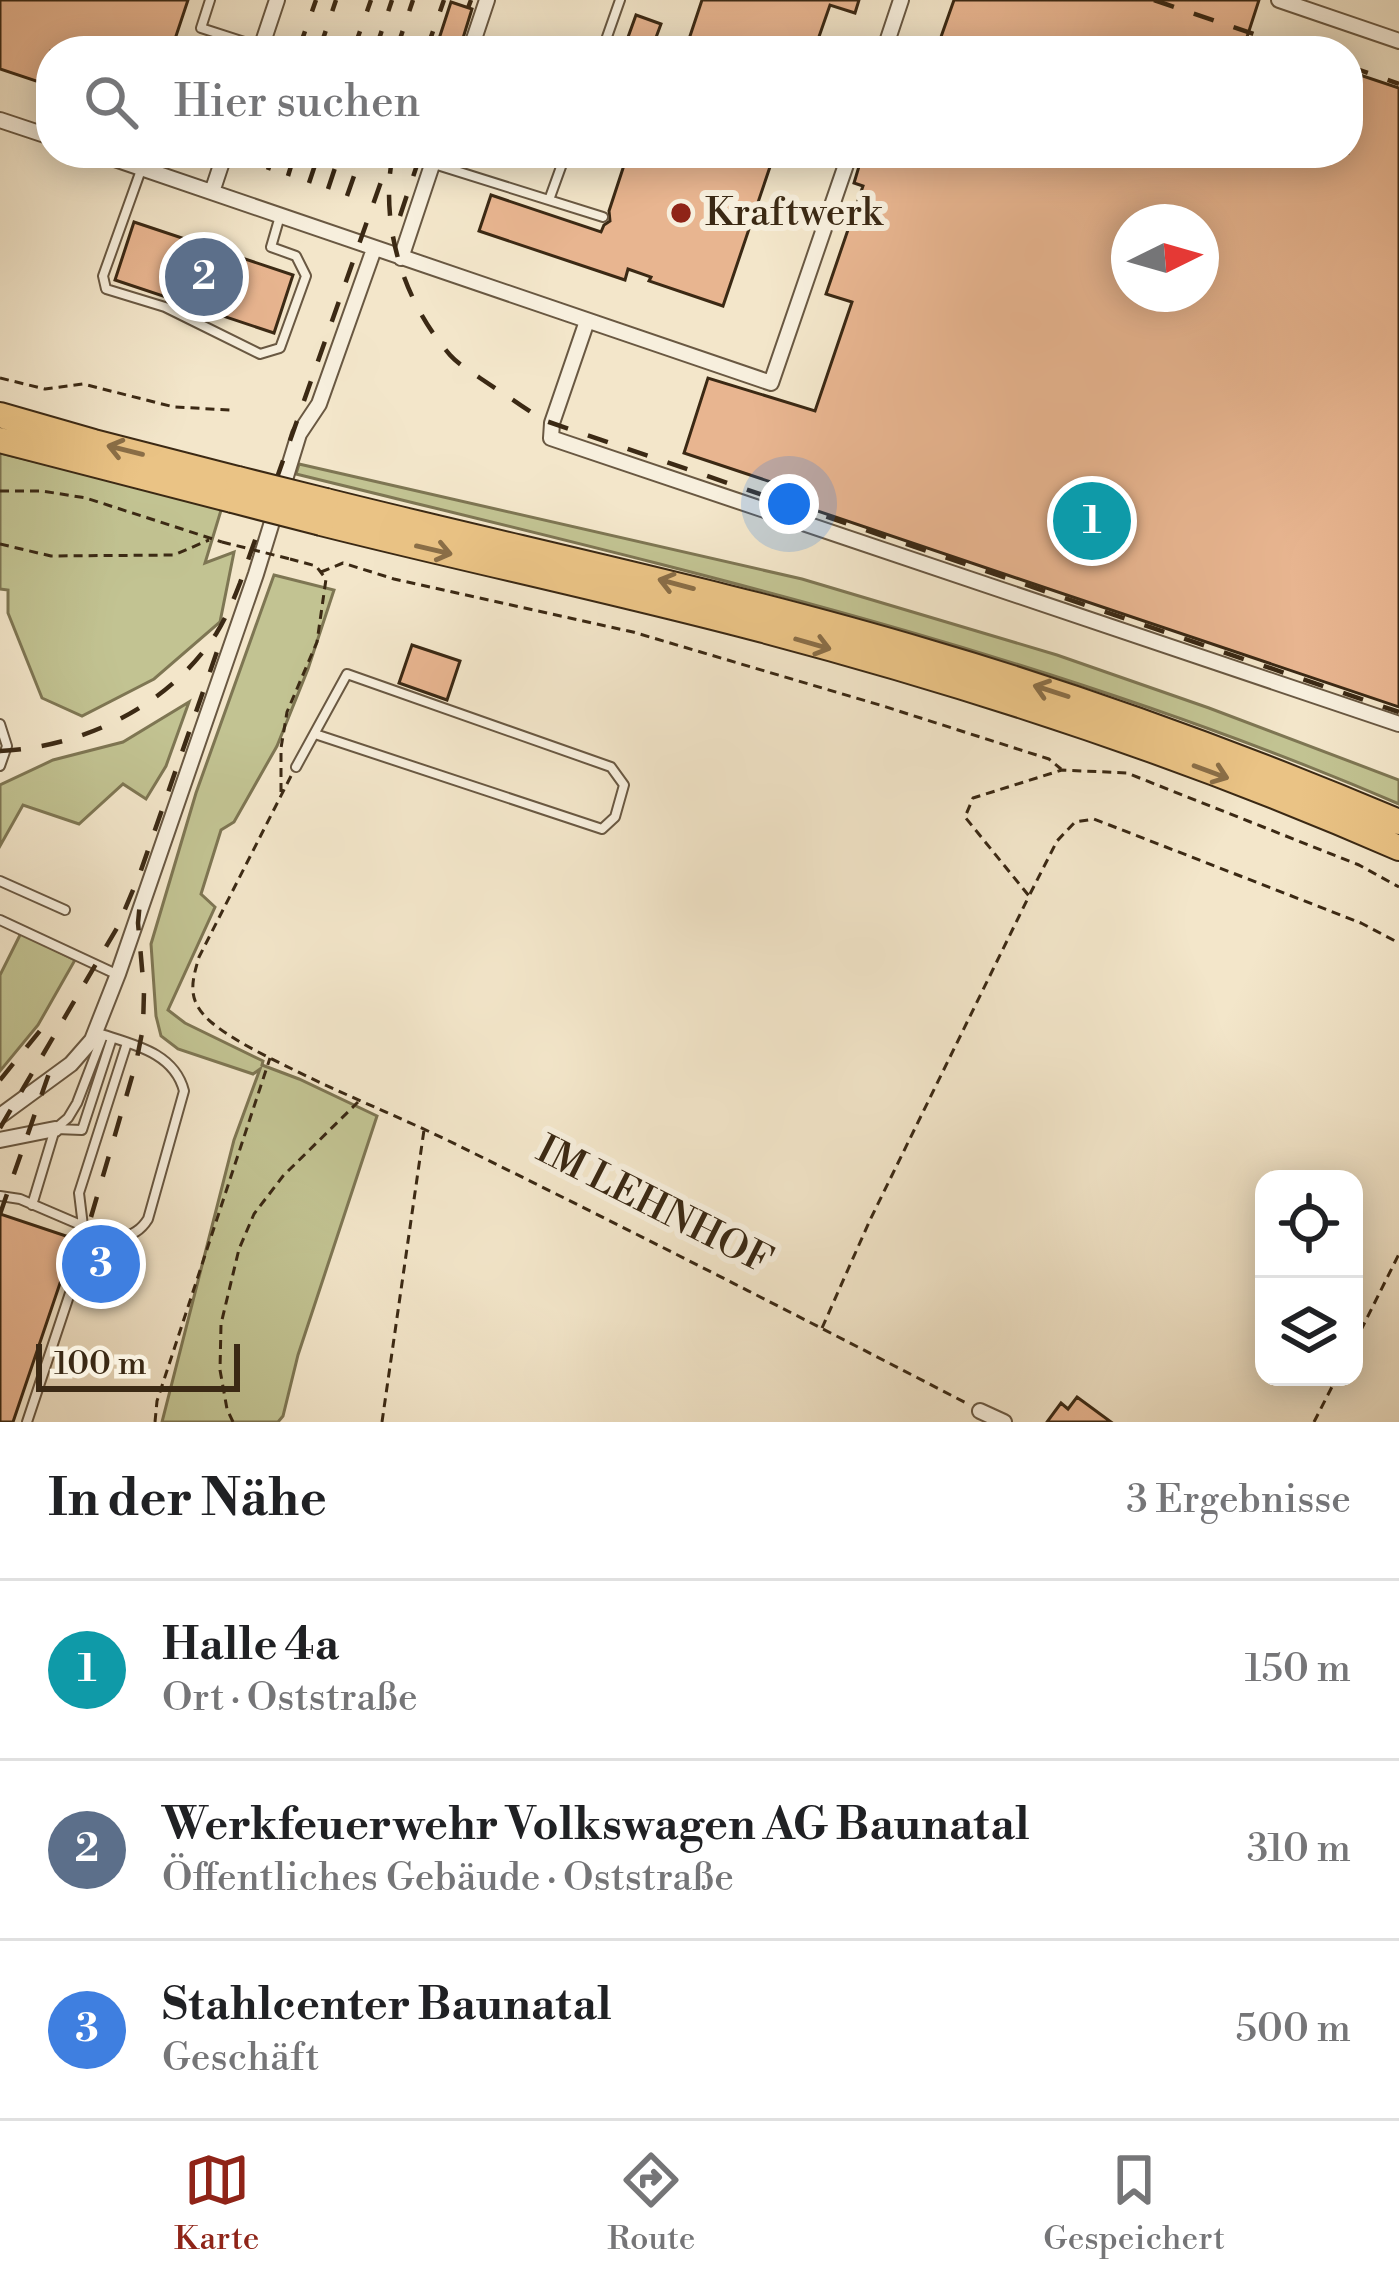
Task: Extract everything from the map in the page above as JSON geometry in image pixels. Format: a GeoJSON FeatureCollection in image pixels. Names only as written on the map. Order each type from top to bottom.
{"type":"FeatureCollection","features":[{"type":"Feature","properties":{"kind":"highway"},"geometry":{"type":"LineString","coordinates":[[0,415],[235,489]]}},
{"type":"Feature","properties":{"kind":"highway"},"geometry":{"type":"LineString","coordinates":[[0,440],[235,489],[764,630],[1101,732],[1398,841]]}},
{"type":"Feature","properties":{"kind":"street"},"geometry":{"type":"LineString","coordinates":[[265,36],[277,0]]}},
{"type":"Feature","properties":{"kind":"street"},"geometry":{"type":"LineString","coordinates":[[475,36],[487,0]]}},
{"type":"Feature","properties":{"kind":"street"},"geometry":{"type":"LineString","coordinates":[[889,36],[902,0]]}},
{"type":"Feature","properties":{"kind":"street"},"geometry":{"type":"LineString","coordinates":[[1279,0],[1399,41]]}},
{"type":"Feature","properties":{"kind":"street"},"geometry":{"type":"LineString","coordinates":[[0,120],[36,132]]}},
{"type":"Feature","properties":{"kind":"street"},"geometry":{"type":"LineString","coordinates":[[142,168],[771,383],[845,168]]}},
{"type":"Feature","properties":{"kind":"street"},"geometry":{"type":"LineString","coordinates":[[212,192],[220,168]]}},
{"type":"Feature","properties":{"kind":"street"},"geometry":{"type":"LineString","coordinates":[[401,258],[431,168]]}},
{"type":"Feature","properties":{"kind":"street"},"geometry":{"type":"LineString","coordinates":[[0,1116],[104,1035],[118,974],[256,574],[299,434],[319,404],[374,249]]}},
{"type":"Feature","properties":{"kind":"street"},"geometry":{"type":"LineString","coordinates":[[587,321],[552,423],[551,439],[1399,724]]}},
{"type":"Feature","properties":{"kind":"street"},"geometry":{"type":"LineString","coordinates":[[0,1140],[55,1130]]}},
{"type":"Feature","properties":{"kind":"street"},"geometry":{"type":"LineString","coordinates":[[980,1411],[1004,1422]]}},
{"type":"Feature","properties":{"kind":"lane"},"geometry":{"type":"LineString","coordinates":[[210,0],[201,28],[222,36]]}},
{"type":"Feature","properties":{"kind":"lane"},"geometry":{"type":"LineString","coordinates":[[607,36],[620,0]]}},
{"type":"Feature","properties":{"kind":"lane"},"geometry":{"type":"LineString","coordinates":[[142,168],[103,276],[106,289],[165,307],[260,354],[280,348],[306,276],[296,256],[271,247],[280,216]]}},
{"type":"Feature","properties":{"kind":"lane"},"geometry":{"type":"LineString","coordinates":[[461,168],[603,217]]}},
{"type":"Feature","properties":{"kind":"lane"},"geometry":{"type":"LineString","coordinates":[[549,200],[561,168]]}},
{"type":"Feature","properties":{"kind":"lane"},"geometry":{"type":"LineString","coordinates":[[296,767],[347,674],[611,767],[624,785],[615,817],[602,829],[315,734]]}},
{"type":"Feature","properties":{"kind":"lane"},"geometry":{"type":"LineString","coordinates":[[0,724],[7,746],[0,766]]}},
{"type":"Feature","properties":{"kind":"lane"},"geometry":{"type":"LineString","coordinates":[[0,881],[65,910]]}},
{"type":"Feature","properties":{"kind":"lane"},"geometry":{"type":"LineString","coordinates":[[0,920],[118,974]]}},
{"type":"Feature","properties":{"kind":"lane"},"geometry":{"type":"LineString","coordinates":[[0,1196],[122,1237],[134,1235],[148,1219],[184,1091],[180,1074],[152,1052],[104,1035]]}},
{"type":"Feature","properties":{"kind":"lane"},"geometry":{"type":"LineString","coordinates":[[55,1130],[82,1130],[104,1035]]}},
{"type":"Feature","properties":{"kind":"lane"},"geometry":{"type":"LineString","coordinates":[[32,1205],[55,1130],[77,1103],[104,1035]]}},
{"type":"Feature","properties":{"kind":"lane"},"geometry":{"type":"LineString","coordinates":[[27,1422],[86,1248],[79,1193],[127,1042]]}},
{"type":"Feature","properties":{"kind":"path"},"geometry":{"type":"LineString","coordinates":[[0,377],[45,389],[83,384],[174,407],[231,410]]}},
{"type":"Feature","properties":{"kind":"path"},"geometry":{"type":"LineString","coordinates":[[0,491],[86,498],[211,539],[316,566],[326,579],[317,642],[287,712],[281,794]]}},
{"type":"Feature","properties":{"kind":"path"},"geometry":{"type":"LineString","coordinates":[[0,544],[51,556],[174,555],[211,539]]}},
{"type":"Feature","properties":{"kind":"path"},"geometry":{"type":"LineString","coordinates":[[321,572],[343,562],[394,579],[634,632],[1049,758],[1062,770]]}},
{"type":"Feature","properties":{"kind":"path"},"geometry":{"type":"LineString","coordinates":[[281,794],[296,767]]}},
{"type":"Feature","properties":{"kind":"path"},"geometry":{"type":"LineString","coordinates":[[1029,896],[965,817],[973,798],[1062,770],[1126,773],[1359,865],[1399,887]]}},
{"type":"Feature","properties":{"kind":"path","name":"IM LEHNHOF"},"geometry":{"type":"LineString","coordinates":[[281,794],[199,957],[191,984],[196,1005],[209,1021],[270,1058],[424,1129],[980,1411]]}},
{"type":"Feature","properties":{"kind":"path"},"geometry":{"type":"LineString","coordinates":[[822,1328],[1029,896],[1057,841],[1075,822],[1094,819],[1361,923],[1399,944]]}},
{"type":"Feature","properties":{"kind":"path"},"geometry":{"type":"LineString","coordinates":[[154,1422],[270,1058]]}},
{"type":"Feature","properties":{"kind":"path"},"geometry":{"type":"LineString","coordinates":[[233,1422],[220,1370],[221,1324],[239,1249],[254,1214],[283,1176],[358,1102]]}},
{"type":"Feature","properties":{"kind":"path"},"geometry":{"type":"LineString","coordinates":[[382,1422],[424,1129]]}},
{"type":"Feature","properties":{"kind":"path"},"geometry":{"type":"LineString","coordinates":[[1363,1325],[1399,1254]]}},
{"type":"Feature","properties":{"kind":"path"},"geometry":{"type":"LineString","coordinates":[[1315,1422],[1333,1386]]}},
{"type":"Feature","properties":{"kind":"green space"},"geometry":{"type":"Polygon","coordinates":[[[0,453],[222,507],[205,563],[234,552],[220,622],[154,679],[82,716],[42,698],[8,613],[8,590],[0,589],[0,453]]]}},
{"type":"Feature","properties":{"kind":"green space"},"geometry":{"type":"Polygon","coordinates":[[[299,464],[802,579],[1057,655],[1399,780],[1399,804],[1130,701],[993,657],[716,579],[296,474],[299,464]]]}},
{"type":"Feature","properties":{"kind":"green space"},"geometry":{"type":"Polygon","coordinates":[[[274,575],[334,590],[277,746],[234,822],[221,830],[201,894],[215,907],[168,1010],[263,1061],[262,1065],[377,1116],[298,1355],[283,1416],[278,1422],[162,1422],[234,1140],[260,1069],[253,1074],[178,1049],[161,1036],[151,944],[196,793],[274,575]]]}},
{"type":"Feature","properties":{"kind":"green space"},"geometry":{"type":"Polygon","coordinates":[[[189,702],[166,766],[146,799],[123,784],[79,824],[23,805],[0,846],[0,785],[53,760],[123,742],[189,702]]]}},
{"type":"Feature","properties":{"kind":"green space"},"geometry":{"type":"Polygon","coordinates":[[[21,933],[75,960],[38,1025],[0,1071],[0,975],[21,933]]]}},
{"type":"Feature","properties":{"kind":"building"},"geometry":{"type":"Polygon","coordinates":[[[0,0],[188,0],[176,36],[36,36],[36,81],[0,69],[0,0]]]}},
{"type":"Feature","properties":{"kind":"building"},"geometry":{"type":"Polygon","coordinates":[[[702,0],[859,0],[855,13],[830,5],[819,36],[690,36],[702,0]]]}},
{"type":"Feature","properties":{"kind":"building"},"geometry":{"type":"Polygon","coordinates":[[[954,0],[1259,0],[1247,36],[941,36],[954,0]]]}},
{"type":"Feature","properties":{"kind":"building"},"geometry":{"type":"Polygon","coordinates":[[[451,2],[472,9],[464,36],[440,36],[451,2]]]}},
{"type":"Feature","properties":{"kind":"building"},"geometry":{"type":"Polygon","coordinates":[[[636,15],[661,24],[657,36],[628,36],[636,15]]]}},
{"type":"Feature","properties":{"kind":"building"},"geometry":{"type":"Polygon","coordinates":[[[1363,76],[1399,88],[1399,707],[785,500],[789,488],[684,453],[708,378],[815,411],[852,302],[826,294],[863,186],[854,183],[858,168],[1363,168],[1363,76]]]}},
{"type":"Feature","properties":{"kind":"building","name":"Kraftwerk"},"geometry":{"type":"Polygon","coordinates":[[[623,168],[770,168],[723,306],[628,269],[625,280],[479,231],[491,195],[601,232],[610,221],[623,168]]]}},
{"type":"Feature","properties":{"kind":"building"},"geometry":{"type":"Polygon","coordinates":[[[134,222],[293,275],[274,333],[115,280],[134,222]]]}},
{"type":"Feature","properties":{"kind":"building"},"geometry":{"type":"Polygon","coordinates":[[[412,645],[460,661],[447,700],[399,683],[412,645]]]}},
{"type":"Feature","properties":{"kind":"building"},"geometry":{"type":"Polygon","coordinates":[[[0,1214],[75,1239],[13,1422],[0,1422],[0,1214]]]}},
{"type":"Feature","properties":{"kind":"building"},"geometry":{"type":"Polygon","coordinates":[[[1077,1397],[1111,1422],[1047,1422],[1061,1403],[1068,1409],[1077,1397]]]}},
{"type":"Feature","properties":{"kind":"railway"},"geometry":{"type":"LineString","coordinates":[[303,36],[316,0]]}},
{"type":"Feature","properties":{"kind":"railway"},"geometry":{"type":"LineString","coordinates":[[324,36],[336,0]]}},
{"type":"Feature","properties":{"kind":"railway"},"geometry":{"type":"LineString","coordinates":[[358,36],[371,0]]}},
{"type":"Feature","properties":{"kind":"railway"},"geometry":{"type":"LineString","coordinates":[[380,36],[392,0]]}},
{"type":"Feature","properties":{"kind":"railway"},"geometry":{"type":"LineString","coordinates":[[401,36],[413,0]]}},
{"type":"Feature","properties":{"kind":"railway"},"geometry":{"type":"LineString","coordinates":[[431,36],[444,0]]}},
{"type":"Feature","properties":{"kind":"railway"},"geometry":{"type":"LineString","coordinates":[[468,8],[471,0]]}},
{"type":"Feature","properties":{"kind":"railway"},"geometry":{"type":"LineString","coordinates":[[1154,0],[1260,36]]}},
{"type":"Feature","properties":{"kind":"railway"},"geometry":{"type":"LineString","coordinates":[[1363,71],[1399,84]]}},
{"type":"Feature","properties":{"kind":"railway"},"geometry":{"type":"LineString","coordinates":[[288,176],[290,168]]}},
{"type":"Feature","properties":{"kind":"railway"},"geometry":{"type":"LineString","coordinates":[[309,183],[314,168]]}},
{"type":"Feature","properties":{"kind":"railway"},"geometry":{"type":"LineString","coordinates":[[328,189],[335,168]]}},
{"type":"Feature","properties":{"kind":"railway"},"geometry":{"type":"LineString","coordinates":[[347,196],[357,168]]}},
{"type":"Feature","properties":{"kind":"railway"},"geometry":{"type":"LineString","coordinates":[[391,168],[392,234],[419,311],[450,355],[543,420],[1399,712]]}},
{"type":"Feature","properties":{"kind":"railway"},"geometry":{"type":"LineString","coordinates":[[400,216],[416,168]]}},
{"type":"Feature","properties":{"kind":"railway"},"geometry":{"type":"LineString","coordinates":[[0,751],[63,741],[122,718],[174,682],[216,634],[240,583],[383,176]]}},
{"type":"Feature","properties":{"kind":"railway"},"geometry":{"type":"LineString","coordinates":[[0,1128],[117,928],[221,640]]}},
{"type":"Feature","properties":{"kind":"railway"},"geometry":{"type":"LineString","coordinates":[[91,1217],[143,1028],[141,891]]}},
{"type":"Feature","properties":{"kind":"railway"},"geometry":{"type":"LineString","coordinates":[[0,1080],[43,1027]]}},
{"type":"Feature","properties":{"kind":"railway"},"geometry":{"type":"LineString","coordinates":[[0,1214],[54,1059]]}},
{"type":"Feature","properties":{"kind":"place","name":"Kraftwerk"},"geometry":{"type":"Point","coordinates":[681,213]}},
{"type":"Feature","properties":{"kind":"place","name":"Werkfeuerwehr Volkswagen AG Baunatal"},"geometry":{"type":"Point","coordinates":[204,277]}},
{"type":"Feature","properties":{"kind":"place","name":"Halle 4a"},"geometry":{"type":"Point","coordinates":[1092,521]}},
{"type":"Feature","properties":{"kind":"place","name":"Stahlcenter Baunatal"},"geometry":{"type":"Point","coordinates":[101,1264]}}]}
